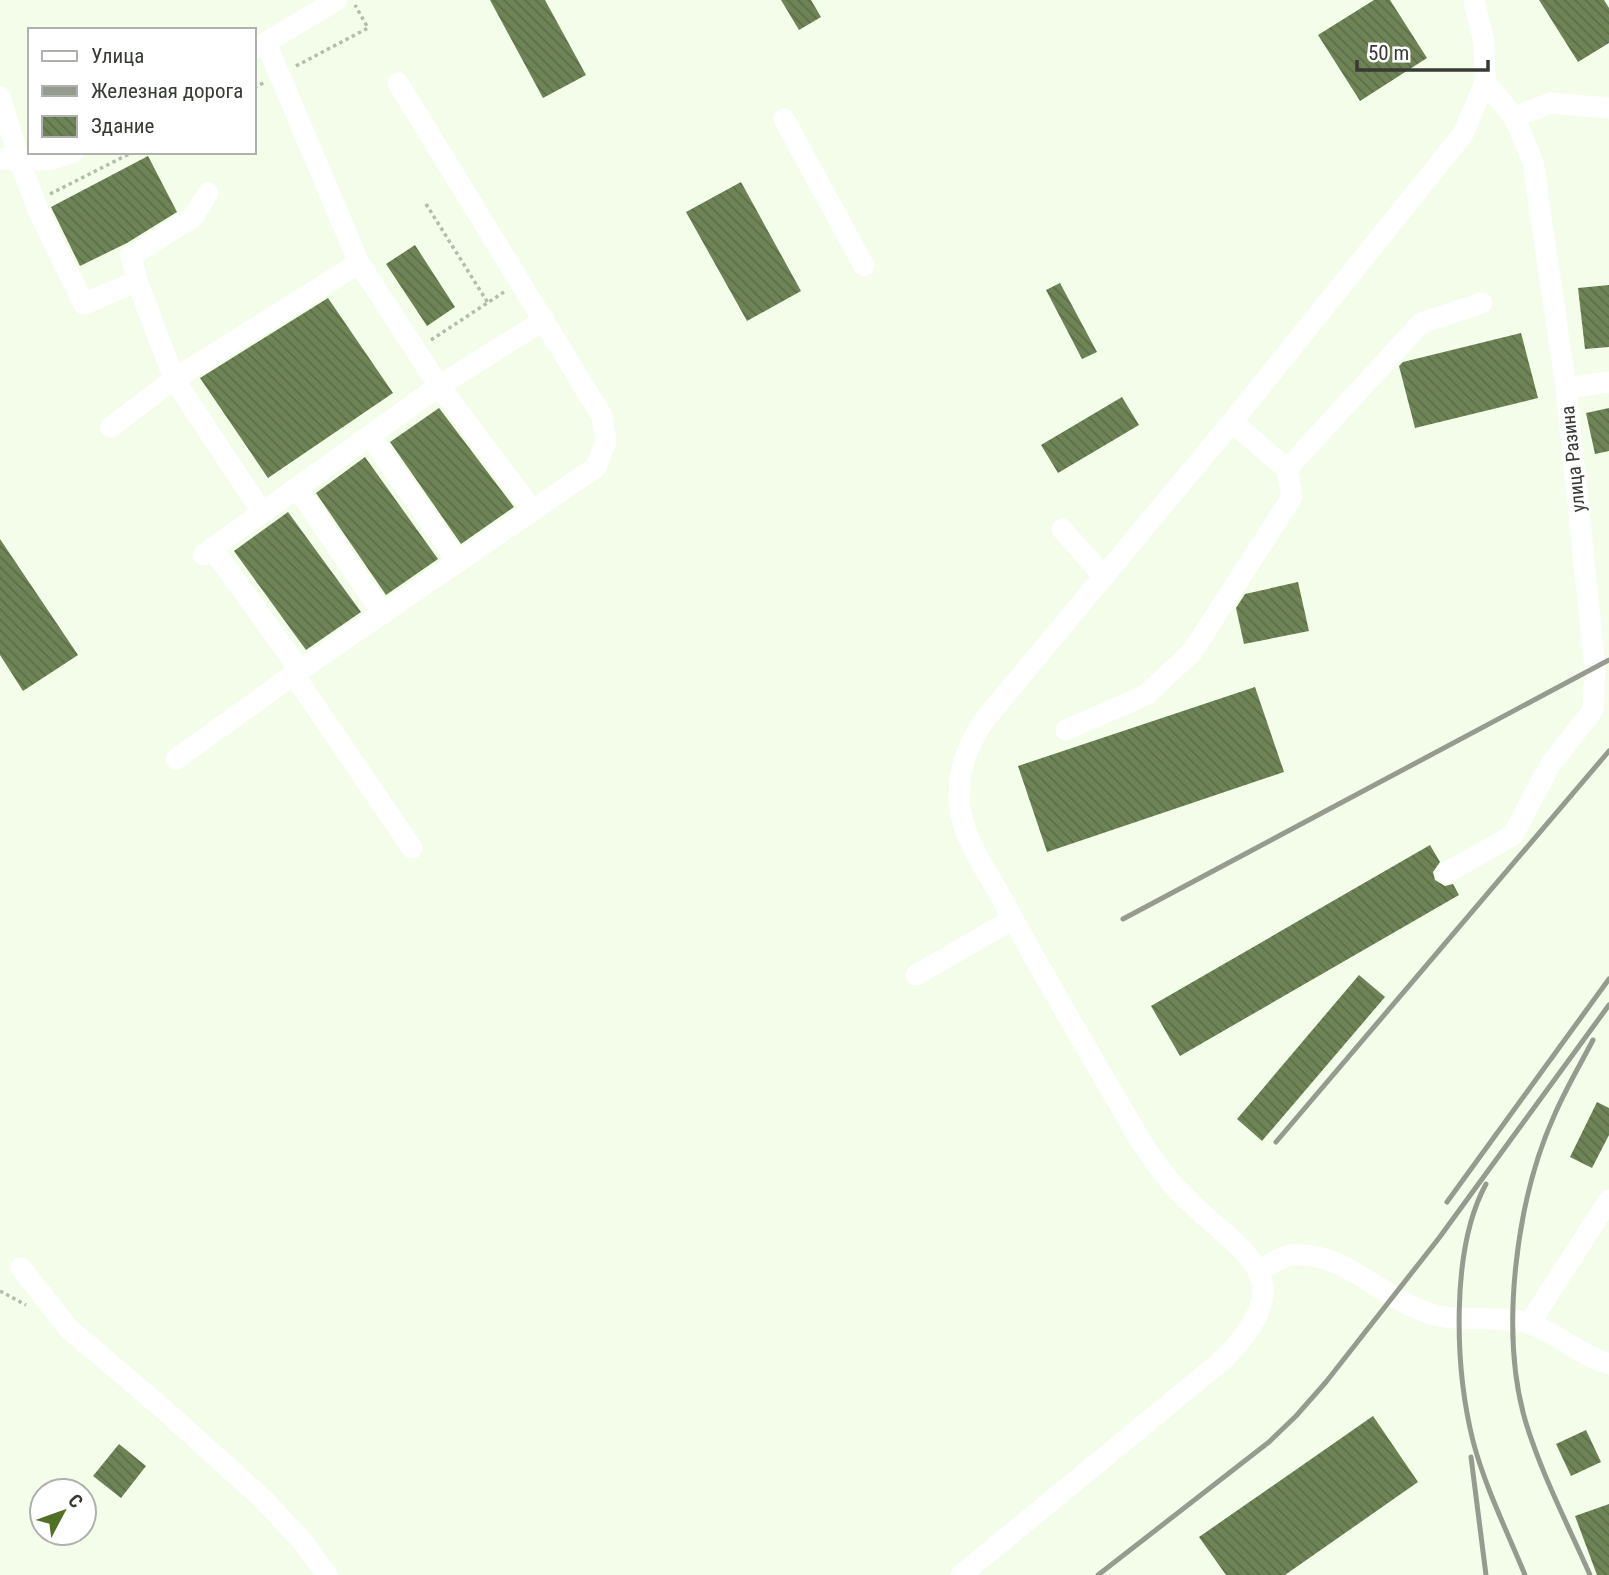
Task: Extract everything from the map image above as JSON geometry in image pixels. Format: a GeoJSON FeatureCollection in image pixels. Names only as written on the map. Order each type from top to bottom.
{"type":"FeatureCollection","features":[{"type":"Feature","properties":{"kind":"street"},"geometry":{"type":"LineString","coordinates":[[337,0],[313,6],[260,47],[279,75],[359,263],[439,386],[533,511]]}},
{"type":"Feature","properties":{"kind":"street"},"geometry":{"type":"LineString","coordinates":[[961,1575],[1224,1359],[1241,1341],[1261,1307],[1264,1290],[1258,1270],[1230,1236],[1183,1196],[1140,1140],[1013,919],[966,832],[960,808],[960,787],[967,749],[986,718],[1232,422],[1463,134],[1485,82],[1484,43],[1474,0]]}},
{"type":"Feature","properties":{"kind":"street","name":"улица Разина"},"geometry":{"type":"LineString","coordinates":[[1446,873],[1513,835],[1550,765],[1593,710],[1595,668],[1566,388],[1533,162],[1514,117],[1485,82]]}},
{"type":"Feature","properties":{"kind":"street"},"geometry":{"type":"LineString","coordinates":[[176,759],[596,467],[607,442],[602,416],[398,83]]}},
{"type":"Feature","properties":{"kind":"street"},"geometry":{"type":"LineString","coordinates":[[0,97],[9,159],[34,202],[83,304],[138,281]]}},
{"type":"Feature","properties":{"kind":"street"},"geometry":{"type":"LineString","coordinates":[[1514,117],[1551,103],[1609,108]]}},
{"type":"Feature","properties":{"kind":"street"},"geometry":{"type":"LineString","coordinates":[[784,119],[864,266]]}},
{"type":"Feature","properties":{"kind":"street"},"geometry":{"type":"LineString","coordinates":[[9,159],[50,160],[67,154]]}},
{"type":"Feature","properties":{"kind":"street"},"geometry":{"type":"LineString","coordinates":[[208,193],[192,217],[131,256],[174,379],[262,512]]}},
{"type":"Feature","properties":{"kind":"street"},"geometry":{"type":"LineString","coordinates":[[110,427],[174,379],[359,263]]}},
{"type":"Feature","properties":{"kind":"street"},"geometry":{"type":"LineString","coordinates":[[1287,469],[1421,323],[1482,303]]}},
{"type":"Feature","properties":{"kind":"street"},"geometry":{"type":"LineString","coordinates":[[412,848],[297,673],[208,551],[439,386],[544,320]]}},
{"type":"Feature","properties":{"kind":"street"},"geometry":{"type":"LineString","coordinates":[[1566,388],[1609,382]]}},
{"type":"Feature","properties":{"kind":"street"},"geometry":{"type":"LineString","coordinates":[[1066,730],[1146,695],[1192,652],[1292,498],[1287,469],[1232,422]]}},
{"type":"Feature","properties":{"kind":"street"},"geometry":{"type":"LineString","coordinates":[[370,436],[458,562]]}},
{"type":"Feature","properties":{"kind":"street"},"geometry":{"type":"LineString","coordinates":[[297,488],[383,614]]}},
{"type":"Feature","properties":{"kind":"street"},"geometry":{"type":"LineString","coordinates":[[1062,529],[1104,577]]}},
{"type":"Feature","properties":{"kind":"street"},"geometry":{"type":"LineString","coordinates":[[916,975],[1013,919]]}},
{"type":"Feature","properties":{"kind":"street"},"geometry":{"type":"LineString","coordinates":[[1529,1324],[1609,1200]]}},
{"type":"Feature","properties":{"kind":"street"},"geometry":{"type":"LineString","coordinates":[[1258,1270],[1290,1255],[1320,1257],[1336,1262],[1393,1297],[1424,1312],[1446,1318],[1508,1320],[1529,1324],[1608,1367]]}},
{"type":"Feature","properties":{"kind":"street"},"geometry":{"type":"LineString","coordinates":[[21,1268],[69,1329],[263,1499],[303,1542],[327,1575]]}},
{"type":"Feature","properties":{"kind":"path"},"geometry":{"type":"LineString","coordinates":[[256,87],[368,28],[352,0]]}},
{"type":"Feature","properties":{"kind":"path"},"geometry":{"type":"LineString","coordinates":[[34,202],[129,154]]}},
{"type":"Feature","properties":{"kind":"path"},"geometry":{"type":"LineString","coordinates":[[426,204],[488,303]]}},
{"type":"Feature","properties":{"kind":"path"},"geometry":{"type":"LineString","coordinates":[[415,350],[520,281]]}},
{"type":"Feature","properties":{"kind":"building"},"geometry":{"type":"Polygon","coordinates":[[[490,0],[545,0],[586,75],[543,98],[490,0]]]}},
{"type":"Feature","properties":{"kind":"building"},"geometry":{"type":"Polygon","coordinates":[[[781,0],[811,0],[821,17],[799,30],[781,0]]]}},
{"type":"Feature","properties":{"kind":"building"},"geometry":{"type":"Polygon","coordinates":[[[1374,0],[1390,0],[1427,58],[1360,101],[1318,35],[1374,0]]]}},
{"type":"Feature","properties":{"kind":"building"},"geometry":{"type":"Polygon","coordinates":[[[1539,0],[1604,0],[1609,8],[1609,43],[1578,62],[1539,0]]]}},
{"type":"Feature","properties":{"kind":"building"},"geometry":{"type":"Polygon","coordinates":[[[148,156],[177,212],[127,243],[80,266],[51,207],[148,156]]]}},
{"type":"Feature","properties":{"kind":"building"},"geometry":{"type":"Polygon","coordinates":[[[741,182],[801,291],[747,321],[686,212],[741,182]]]}},
{"type":"Feature","properties":{"kind":"building"},"geometry":{"type":"Polygon","coordinates":[[[415,245],[455,307],[427,326],[386,264],[415,245]]]}},
{"type":"Feature","properties":{"kind":"building"},"geometry":{"type":"Polygon","coordinates":[[[1060,283],[1097,352],[1082,359],[1046,290],[1060,283]]]}},
{"type":"Feature","properties":{"kind":"building"},"geometry":{"type":"Polygon","coordinates":[[[1609,285],[1609,347],[1585,349],[1578,288],[1609,285]]]}},
{"type":"Feature","properties":{"kind":"building"},"geometry":{"type":"Polygon","coordinates":[[[328,298],[393,393],[268,478],[200,378],[328,298]]]}},
{"type":"Feature","properties":{"kind":"building"},"geometry":{"type":"Polygon","coordinates":[[[1521,333],[1538,398],[1415,428],[1399,366],[1403,362],[1521,333]]]}},
{"type":"Feature","properties":{"kind":"building"},"geometry":{"type":"Polygon","coordinates":[[[1122,397],[1139,425],[1058,473],[1041,445],[1122,397]]]}},
{"type":"Feature","properties":{"kind":"building"},"geometry":{"type":"Polygon","coordinates":[[[439,408],[514,507],[461,544],[390,442],[439,408]]]}},
{"type":"Feature","properties":{"kind":"building"},"geometry":{"type":"Polygon","coordinates":[[[1609,408],[1609,451],[1595,454],[1586,413],[1609,408]]]}},
{"type":"Feature","properties":{"kind":"building"},"geometry":{"type":"Polygon","coordinates":[[[365,457],[438,559],[386,595],[316,493],[365,457]]]}},
{"type":"Feature","properties":{"kind":"building"},"geometry":{"type":"Polygon","coordinates":[[[288,512],[361,612],[306,650],[234,551],[288,512]]]}},
{"type":"Feature","properties":{"kind":"building"},"geometry":{"type":"Polygon","coordinates":[[[0,539],[78,655],[23,691],[0,655],[0,539]]]}},
{"type":"Feature","properties":{"kind":"building"},"geometry":{"type":"Polygon","coordinates":[[[1298,582],[1309,631],[1244,644],[1236,608],[1245,594],[1298,582]]]}},
{"type":"Feature","properties":{"kind":"building"},"geometry":{"type":"Polygon","coordinates":[[[1255,687],[1284,772],[1047,852],[1018,766],[1255,687]]]}},
{"type":"Feature","properties":{"kind":"building"},"geometry":{"type":"Polygon","coordinates":[[[1430,845],[1440,862],[1433,872],[1435,880],[1445,886],[1453,884],[1459,895],[1180,1056],[1151,1006],[1430,845]]]}},
{"type":"Feature","properties":{"kind":"building"},"geometry":{"type":"Polygon","coordinates":[[[1359,975],[1385,997],[1262,1141],[1237,1119],[1359,975]]]}},
{"type":"Feature","properties":{"kind":"building"},"geometry":{"type":"Polygon","coordinates":[[[1597,1102],[1609,1108],[1609,1135],[1592,1168],[1570,1157],[1597,1102]]]}},
{"type":"Feature","properties":{"kind":"building"},"geometry":{"type":"Polygon","coordinates":[[[1373,1416],[1418,1482],[1285,1575],[1226,1575],[1199,1537],[1373,1416]]]}},
{"type":"Feature","properties":{"kind":"building"},"geometry":{"type":"Polygon","coordinates":[[[1586,1430],[1601,1462],[1571,1476],[1556,1444],[1586,1430]]]}},
{"type":"Feature","properties":{"kind":"building"},"geometry":{"type":"Polygon","coordinates":[[[119,1444],[146,1466],[121,1498],[98,1480],[98,1477],[93,1476],[119,1444]]]}},
{"type":"Feature","properties":{"kind":"building"},"geometry":{"type":"Polygon","coordinates":[[[1609,1504],[1609,1575],[1597,1575],[1575,1516],[1609,1504]]]}},
{"type":"Feature","properties":{"kind":"railway"},"geometry":{"type":"LineString","coordinates":[[1123,919],[1609,660]]}},
{"type":"Feature","properties":{"kind":"railway"},"geometry":{"type":"LineString","coordinates":[[1276,1142],[1609,751]]}},
{"type":"Feature","properties":{"kind":"railway"},"geometry":{"type":"LineString","coordinates":[[1447,1202],[1609,979]]}},
{"type":"Feature","properties":{"kind":"railway"},"geometry":{"type":"LineString","coordinates":[[1098,1575],[1269,1442],[1296,1416],[1439,1238],[1609,1005]]}},
{"type":"Feature","properties":{"kind":"railway"},"geometry":{"type":"LineString","coordinates":[[1590,1575],[1547,1481],[1526,1423],[1518,1387],[1513,1309],[1521,1227],[1541,1150],[1558,1106],[1593,1040]]}},
{"type":"Feature","properties":{"kind":"railway"},"geometry":{"type":"LineString","coordinates":[[1486,1184],[1474,1211],[1461,1275],[1459,1310],[1462,1380],[1478,1458],[1525,1575]]}},
{"type":"Feature","properties":{"kind":"railway"},"geometry":{"type":"LineString","coordinates":[[1471,1457],[1486,1575]]}}]}
